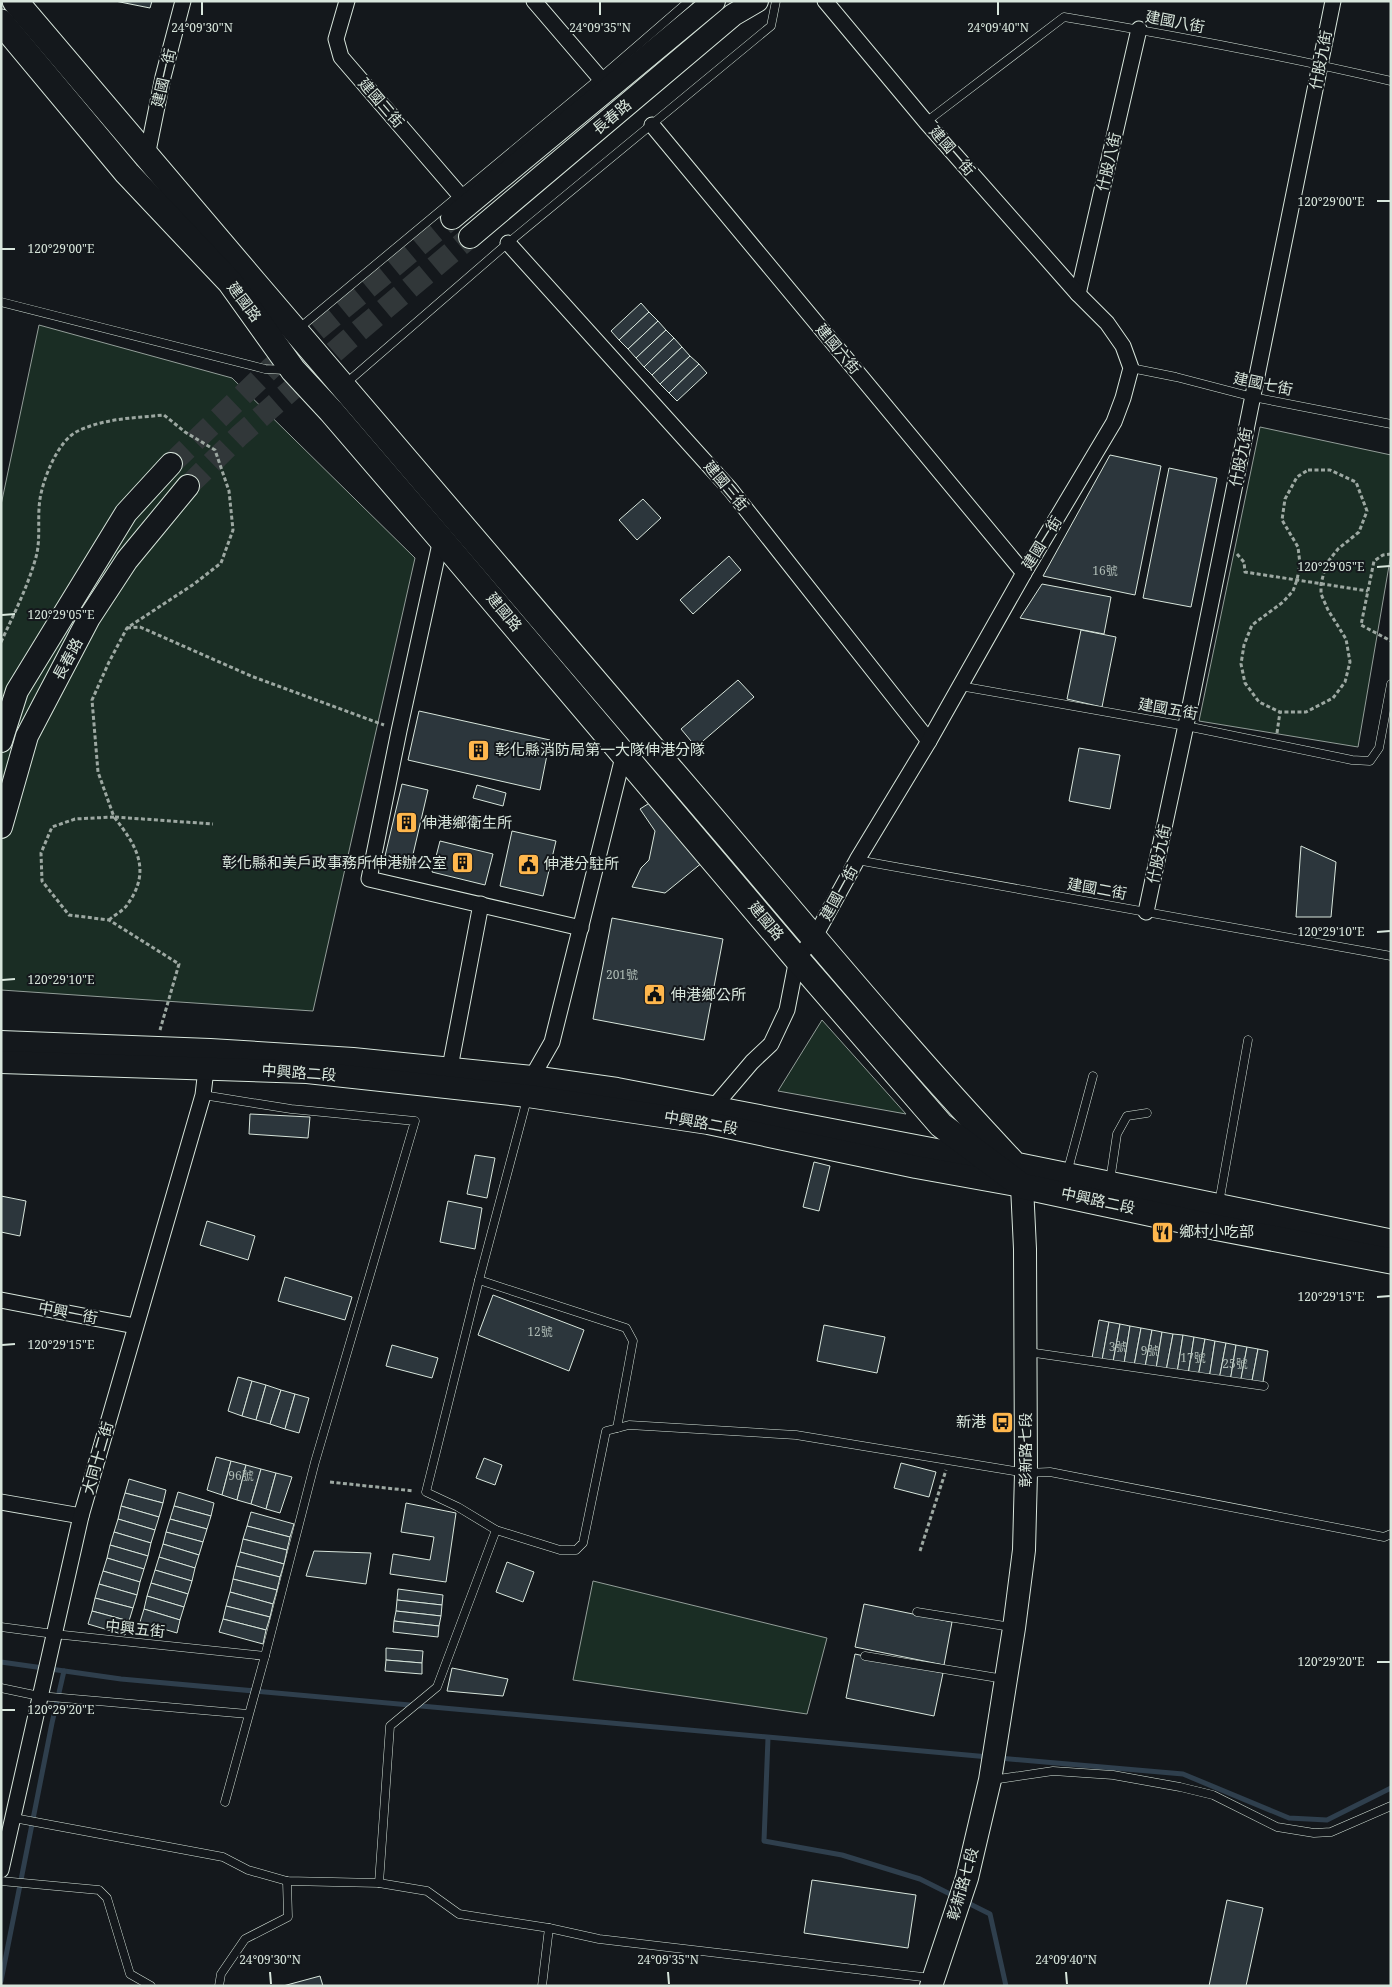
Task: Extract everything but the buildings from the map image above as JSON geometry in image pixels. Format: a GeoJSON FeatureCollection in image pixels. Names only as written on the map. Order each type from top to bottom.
{"type":"FeatureCollection","features":[{"type":"Feature","properties":{"kind":"main road","name":"建國路"},"geometry":{"type":"LineString","coordinates":[[15,1],[147,156],[334,384],[972,1119],[1019,1176]]}},
{"type":"Feature","properties":{"kind":"main road","name":"建國路"},"geometry":{"type":"LineString","coordinates":[[1,22],[127,173],[230,282],[331,411],[941,1125],[988,1160],[1019,1176]]}},
{"type":"Feature","properties":{"kind":"main road","name":"中興路二段"},"geometry":{"type":"LineString","coordinates":[[1019,1176],[1067,1176],[1110,1184],[1216,1217],[1391,1242]]}},
{"type":"Feature","properties":{"kind":"main road","name":"中興路二段"},"geometry":{"type":"LineString","coordinates":[[1019,1176],[1216,1217],[1391,1261]]}},
{"type":"Feature","properties":{"kind":"street","name":"建國一街"},"geometry":{"type":"LineString","coordinates":[[147,156],[183,1]]}},
{"type":"Feature","properties":{"kind":"street","name":"建國三街"},"geometry":{"type":"LineString","coordinates":[[347,1],[336,39],[341,57],[459,194]]}},
{"type":"Feature","properties":{"kind":"street"},"geometry":{"type":"LineString","coordinates":[[534,1],[600,78]]}},
{"type":"Feature","properties":{"kind":"street","name":"長春路"},"geometry":{"type":"LineString","coordinates":[[452,218],[714,1]]}},
{"type":"Feature","properties":{"kind":"street","name":"長春路"},"geometry":{"type":"LineString","coordinates":[[470,237],[733,15],[757,1]]}},
{"type":"Feature","properties":{"kind":"street","name":"建國一街"},"geometry":{"type":"LineString","coordinates":[[710,1116],[752,1062],[771,1044],[787,1010],[797,958],[814,938],[857,860],[929,741],[1024,573],[1114,422],[1131,368],[1123,346],[1107,323],[1078,294],[926,122],[825,1]]}},
{"type":"Feature","properties":{"kind":"street","name":"什股九街"},"geometry":{"type":"LineString","coordinates":[[1146,912],[1186,726],[1333,1]]}},
{"type":"Feature","properties":{"kind":"street","name":"什股八街"},"geometry":{"type":"LineString","coordinates":[[1078,294],[1139,29]]}},
{"type":"Feature","properties":{"kind":"street","name":"建國六街"},"geometry":{"type":"LineString","coordinates":[[652,125],[1024,573]]}},
{"type":"Feature","properties":{"kind":"street","name":"建國三街"},"geometry":{"type":"LineString","coordinates":[[508,243],[730,489],[929,741]]}},
{"type":"Feature","properties":{"kind":"street","name":"長春路"},"geometry":{"type":"LineString","coordinates":[[1,741],[17,691],[126,513],[171,464]]}},
{"type":"Feature","properties":{"kind":"street","name":"長春路"},"geometry":{"type":"LineString","coordinates":[[1,827],[28,736],[89,618],[127,560],[188,486]]}},
{"type":"Feature","properties":{"kind":"street"},"geometry":{"type":"LineString","coordinates":[[442,539],[368,879],[580,928]]}},
{"type":"Feature","properties":{"kind":"street"},"geometry":{"type":"LineString","coordinates":[[530,1086],[552,1042],[624,753]]}},
{"type":"Feature","properties":{"kind":"street"},"geometry":{"type":"LineString","coordinates":[[448,1078],[482,904]]}},
{"type":"Feature","properties":{"kind":"street","name":"中興路二段"},"geometry":{"type":"LineString","coordinates":[[1,1042],[156,1047],[208,1059],[307,1072],[448,1078],[530,1086],[988,1160]]}},
{"type":"Feature","properties":{"kind":"street","name":"中興路二段"},"geometry":{"type":"LineString","coordinates":[[1,1062],[208,1059]]}},
{"type":"Feature","properties":{"kind":"street","name":"大同十二街"},"geometry":{"type":"LineString","coordinates":[[1,1870],[81,1516],[203,1096],[208,1059]]}},
{"type":"Feature","properties":{"kind":"street","name":"中興路二段"},"geometry":{"type":"LineString","coordinates":[[710,1116],[916,1167],[1019,1176]]}},
{"type":"Feature","properties":{"kind":"street","name":"彰新路七段"},"geometry":{"type":"LineString","coordinates":[[933,1982],[967,1878],[990,1780],[1014,1628],[1024,1550],[1026,1473],[1025,1249],[1019,1176]]}},
{"type":"Feature","properties":{"kind":"street","name":"中興一街"},"geometry":{"type":"LineString","coordinates":[[1,1300],[135,1326]]}},
{"type":"Feature","properties":{"kind":"street"},"geometry":{"type":"LineString","coordinates":[[1,1502],[81,1516]]}},
{"type":"Feature","properties":{"kind":"lane"},"geometry":{"type":"LineString","coordinates":[[295,337],[459,194],[600,78],[689,1]]}},
{"type":"Feature","properties":{"kind":"lane"},"geometry":{"type":"LineString","coordinates":[[334,384],[771,26],[776,1]]}},
{"type":"Feature","properties":{"kind":"lane","name":"建國八街"},"geometry":{"type":"LineString","coordinates":[[926,122],[1064,17],[1139,29],[1320,65],[1391,82]]}},
{"type":"Feature","properties":{"kind":"lane"},"geometry":{"type":"LineString","coordinates":[[1,302],[265,369],[299,369]]}},
{"type":"Feature","properties":{"kind":"lane","name":"建國七街"},"geometry":{"type":"LineString","coordinates":[[1131,368],[1176,377],[1253,397],[1391,424]]}},
{"type":"Feature","properties":{"kind":"lane","name":"建國五街"},"geometry":{"type":"LineString","coordinates":[[960,686],[1186,726],[1352,760],[1370,761],[1378,748],[1391,684]]}},
{"type":"Feature","properties":{"kind":"lane","name":"建國二街"},"geometry":{"type":"LineString","coordinates":[[857,860],[1391,956]]}},
{"type":"Feature","properties":{"kind":"lane"},"geometry":{"type":"LineString","coordinates":[[1216,1217],[1248,1040]]}},
{"type":"Feature","properties":{"kind":"lane"},"geometry":{"type":"LineString","coordinates":[[1067,1176],[1093,1076]]}},
{"type":"Feature","properties":{"kind":"lane"},"geometry":{"type":"LineString","coordinates":[[530,1086],[426,1492],[458,1507],[496,1530],[560,1550],[576,1550],[583,1543],[606,1431],[629,1425],[796,1435],[1026,1473],[1050,1472],[1384,1537],[1391,1534]]}},
{"type":"Feature","properties":{"kind":"lane"},"geometry":{"type":"LineString","coordinates":[[203,1096],[291,1109],[415,1121],[315,1462],[265,1656],[224,1802]]}},
{"type":"Feature","properties":{"kind":"lane"},"geometry":{"type":"LineString","coordinates":[[1110,1184],[1117,1134],[1127,1116],[1147,1113]]}},
{"type":"Feature","properties":{"kind":"lane"},"geometry":{"type":"LineString","coordinates":[[479,1280],[626,1328],[633,1341],[617,1428]]}},
{"type":"Feature","properties":{"kind":"lane"},"geometry":{"type":"LineString","coordinates":[[1026,1352],[1264,1386]]}},
{"type":"Feature","properties":{"kind":"lane"},"geometry":{"type":"LineString","coordinates":[[379,1883],[390,1726],[438,1687],[496,1530]]}},
{"type":"Feature","properties":{"kind":"lane"},"geometry":{"type":"LineString","coordinates":[[917,1612],[1014,1628]]}},
{"type":"Feature","properties":{"kind":"lane","name":"中興五街"},"geometry":{"type":"LineString","coordinates":[[1,1627],[54,1635],[265,1656]]}},
{"type":"Feature","properties":{"kind":"lane"},"geometry":{"type":"LineString","coordinates":[[865,1656],[1006,1679]]}},
{"type":"Feature","properties":{"kind":"lane"},"geometry":{"type":"LineString","coordinates":[[1,1688],[40,1696],[248,1714]]}},
{"type":"Feature","properties":{"kind":"lane"},"geometry":{"type":"LineString","coordinates":[[990,1780],[1053,1771],[1113,1775],[1180,1787],[1213,1796],[1277,1827],[1314,1834],[1331,1832],[1391,1806]]}},
{"type":"Feature","properties":{"kind":"lane"},"geometry":{"type":"LineString","coordinates":[[14,1818],[223,1857],[248,1870],[287,1881],[379,1883],[427,1891],[459,1914],[549,1928],[599,1939],[933,1982]]}},
{"type":"Feature","properties":{"kind":"lane"},"geometry":{"type":"LineString","coordinates":[[1,1881],[99,1890],[107,1898],[130,1974],[151,1986]]}},
{"type":"Feature","properties":{"kind":"lane"},"geometry":{"type":"LineString","coordinates":[[220,1986],[221,1974],[245,1939],[288,1917],[287,1881]]}},
{"type":"Feature","properties":{"kind":"lane"},"geometry":{"type":"LineString","coordinates":[[542,1986],[549,1928]]}},
{"type":"Feature","properties":{"kind":"path"},"geometry":{"type":"LineString","coordinates":[[1,642],[22,595],[36,555],[40,498],[48,469],[58,450],[76,432],[109,420],[164,415],[185,432],[215,450],[230,491],[233,530],[221,563],[194,584],[126,628],[108,662],[92,700],[98,772],[114,817],[128,835],[139,858],[140,880],[126,906],[109,920]]}},
{"type":"Feature","properties":{"kind":"path"},"geometry":{"type":"LineString","coordinates":[[1308,470],[1330,470],[1356,482],[1366,511],[1359,532],[1338,549],[1326,564],[1322,584],[1321,594],[1328,610],[1346,639],[1350,662],[1345,682],[1333,698],[1306,712],[1280,712],[1259,702],[1245,683],[1241,664],[1244,645],[1252,625],[1284,602],[1293,591],[1297,580],[1300,564],[1298,547],[1282,520],[1285,499],[1297,477],[1308,470]]}},
{"type":"Feature","properties":{"kind":"path"},"geometry":{"type":"LineString","coordinates":[[1391,554],[1383,555],[1374,561],[1361,625],[1391,641]]}},
{"type":"Feature","properties":{"kind":"path"},"geometry":{"type":"LineString","coordinates":[[1245,572],[1368,591]]}},
{"type":"Feature","properties":{"kind":"path"},"geometry":{"type":"LineString","coordinates":[[126,628],[140,627],[252,676],[399,731]]}},
{"type":"Feature","properties":{"kind":"path"},"geometry":{"type":"LineString","coordinates":[[1275,744],[1280,712]]}},
{"type":"Feature","properties":{"kind":"path"},"geometry":{"type":"LineString","coordinates":[[156,1047],[179,964],[109,920],[69,915],[42,881],[41,853],[52,827],[75,819],[114,817],[213,824]]}},
{"type":"Feature","properties":{"kind":"path"},"geometry":{"type":"LineString","coordinates":[[920,1551],[950,1460]]}},
{"type":"Feature","properties":{"kind":"path"},"geometry":{"type":"LineString","coordinates":[[330,1482],[426,1492]]}},
{"type":"Feature","properties":{"kind":"green space"},"geometry":{"type":"Polygon","coordinates":[[[39,325],[232,378],[415,558],[313,1011],[1,990],[1,505],[39,325]]]}},
{"type":"Feature","properties":{"kind":"green space"},"geometry":{"type":"Polygon","coordinates":[[[1260,427],[1391,455],[1391,554],[1358,747],[1199,721],[1260,427]]]}},
{"type":"Feature","properties":{"kind":"green space"},"geometry":{"type":"Polygon","coordinates":[[[822,1020],[906,1114],[778,1091],[822,1020]]]}},
{"type":"Feature","properties":{"kind":"green space"},"geometry":{"type":"Polygon","coordinates":[[[593,1581],[827,1638],[807,1714],[573,1680],[593,1581]]]}},
{"type":"Feature","properties":{"kind":"waterway"},"geometry":{"type":"LineString","coordinates":[[1,1662],[121,1679],[989,1757]]}},
{"type":"Feature","properties":{"kind":"waterway"},"geometry":{"type":"LineString","coordinates":[[1,1981],[64,1671]]}},
{"type":"Feature","properties":{"kind":"waterway"},"geometry":{"type":"LineString","coordinates":[[768,1738],[764,1841],[842,1855],[920,1879],[956,1897]]}},
{"type":"Feature","properties":{"kind":"waterway"},"geometry":{"type":"LineString","coordinates":[[999,1758],[1183,1774],[1289,1818],[1327,1820],[1391,1788]]}},
{"type":"Feature","properties":{"kind":"waterway"},"geometry":{"type":"LineString","coordinates":[[966,1902],[990,1914],[1006,1986]]}},
{"type":"Feature","properties":{"kind":"tunnel"},"geometry":{"type":"LineString","coordinates":[[171,464],[271,368],[452,218]]}},
{"type":"Feature","properties":{"kind":"tunnel"},"geometry":{"type":"LineString","coordinates":[[188,486],[239,436],[348,340],[470,237]]}},
{"type":"Feature","properties":{"kind":"place","name":"彰化縣消防局第一大隊伸港分隊"},"geometry":{"type":"Point","coordinates":[479,750]}},
{"type":"Feature","properties":{"kind":"place","name":"伸港鄉衛生所"},"geometry":{"type":"Point","coordinates":[406,823]}},
{"type":"Feature","properties":{"kind":"place","name":"彰化縣和美戶政事務所伸港辦公室"},"geometry":{"type":"Point","coordinates":[463,863]}},
{"type":"Feature","properties":{"kind":"place","name":"伸港分駐所"},"geometry":{"type":"Point","coordinates":[528,864]}},
{"type":"Feature","properties":{"kind":"place","name":"伸港鄉公所"},"geometry":{"type":"Point","coordinates":[655,995]}},
{"type":"Feature","properties":{"kind":"place","name":"鄉村小吃部"},"geometry":{"type":"Point","coordinates":[1163,1232]}},
{"type":"Feature","properties":{"kind":"place","name":"新港"},"geometry":{"type":"Point","coordinates":[1002,1422]}}]}
